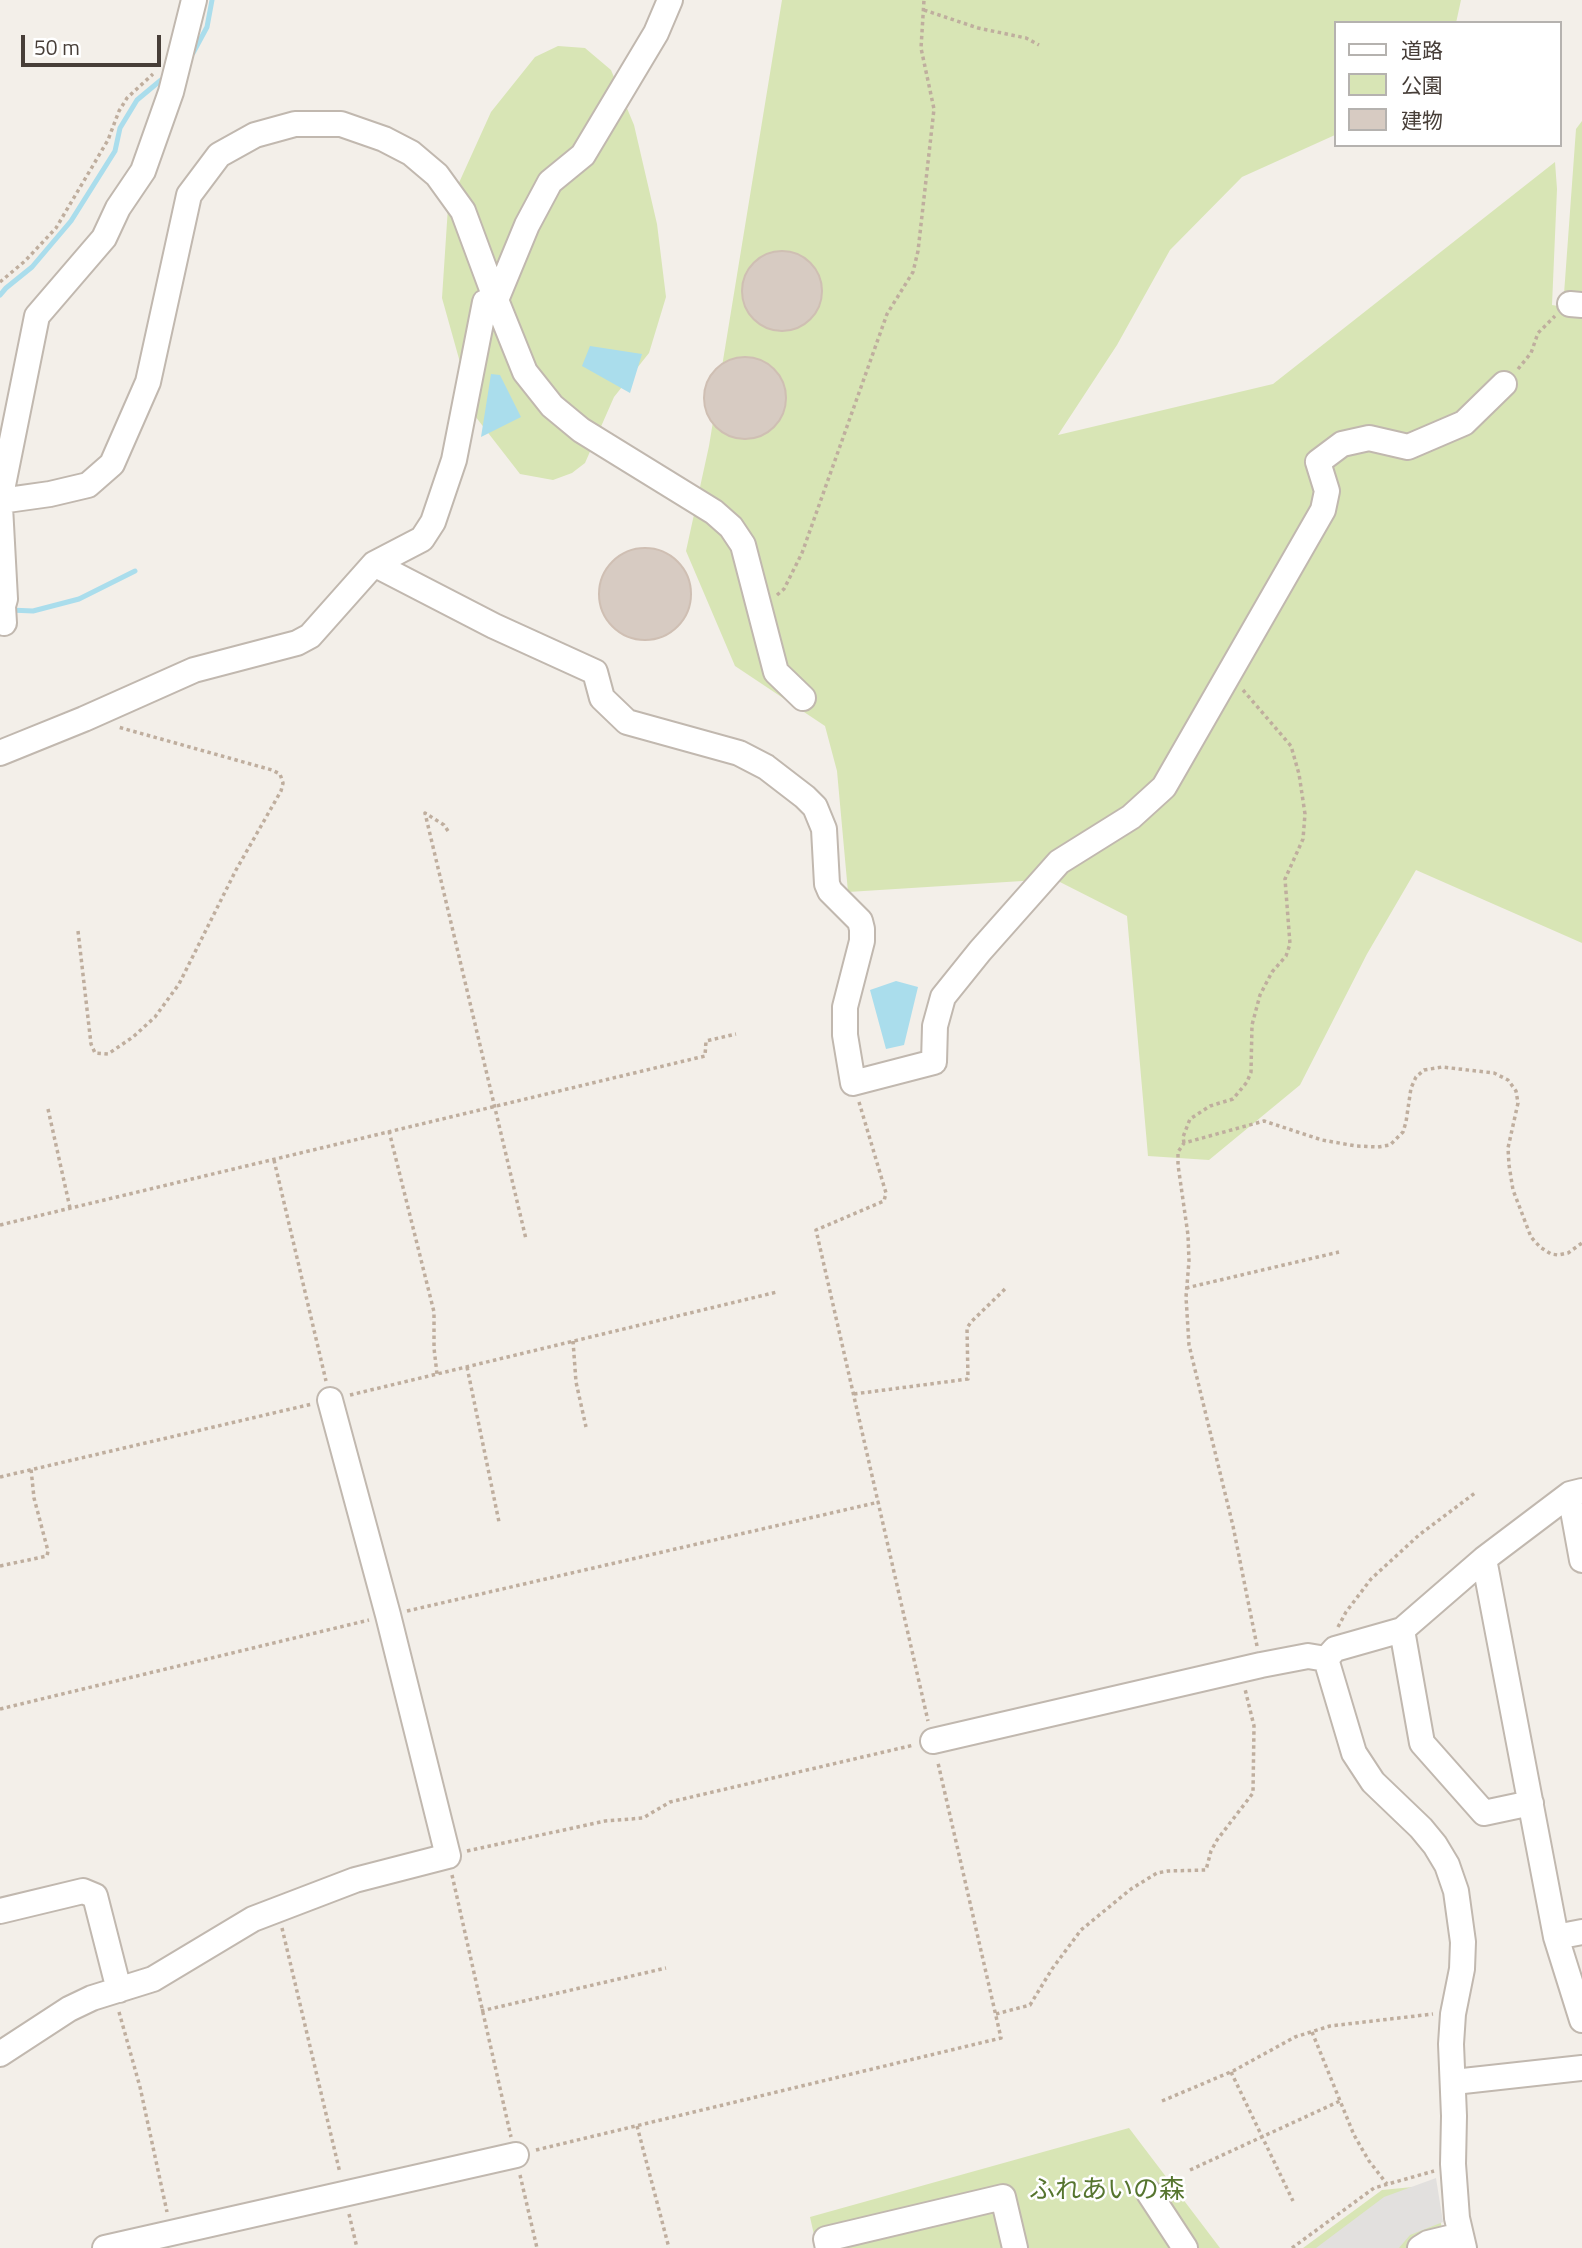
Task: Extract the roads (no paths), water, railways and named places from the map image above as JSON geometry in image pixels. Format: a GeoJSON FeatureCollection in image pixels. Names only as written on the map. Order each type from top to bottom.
{"type":"FeatureCollection","features":[{"type":"Feature","properties":{"kind":"street"},"geometry":{"type":"LineString","coordinates":[[2,615],[5,599],[0,503],[37,316],[104,238],[118,208],[143,171],[171,92],[194,0]]}},
{"type":"Feature","properties":{"kind":"street"},"geometry":{"type":"LineString","coordinates":[[495,300],[527,225],[551,182],[583,155],[656,33],[670,0]]}},
{"type":"Feature","properties":{"kind":"street"},"geometry":{"type":"LineString","coordinates":[[0,503],[88,485],[112,464],[148,382],[189,195],[219,155],[255,135],[295,124],[341,124],[384,139],[411,153],[438,175],[463,211],[495,300],[525,372],[552,406],[581,430],[714,512],[731,527],[743,545],[776,671],[803,698]]}},
{"type":"Feature","properties":{"kind":"street"},"geometry":{"type":"LineString","coordinates":[[0,753],[194,670],[297,643],[310,636],[374,565],[422,539],[433,522],[454,460],[485,302],[495,300]]}},
{"type":"Feature","properties":{"kind":"street"},"geometry":{"type":"LineString","coordinates":[[374,565],[494,626],[595,672],[602,698],[627,722],[739,753],[766,767],[805,797],[820,816],[824,830],[827,884],[830,891],[860,921],[862,929],[862,941],[845,1007],[845,1035],[853,1083],[934,1062],[935,1026],[943,997],[980,951],[1059,863],[1131,817],[1164,787],[1323,510],[1326,491],[1318,462],[1342,443],[1369,438],[1408,447],[1464,423],[1503,384]]}},
{"type":"Feature","properties":{"kind":"street"},"geometry":{"type":"LineString","coordinates":[[0,2054],[69,2009],[153,1979],[253,1919],[355,1880],[448,1856],[388,1615],[330,1400]]}},
{"type":"Feature","properties":{"kind":"street"},"geometry":{"type":"LineString","coordinates":[[933,1741],[1251,1667],[1330,1654],[1402,1630],[1484,1559],[1576,1492]]}},
{"type":"Feature","properties":{"kind":"street"},"geometry":{"type":"LineString","coordinates":[[1576,1492],[1582,1560]]}},
{"type":"Feature","properties":{"kind":"street"},"geometry":{"type":"LineString","coordinates":[[1484,1559],[1556,1937],[1582,2020]]}},
{"type":"Feature","properties":{"kind":"street"},"geometry":{"type":"LineString","coordinates":[[1402,1630],[1422,1743],[1484,1813],[1531,1803]]}},
{"type":"Feature","properties":{"kind":"street"},"geometry":{"type":"LineString","coordinates":[[1330,1654],[1354,1753],[1373,1782],[1422,1828],[1447,1865],[1455,1891],[1463,1942],[1461,1980],[1453,2014],[1451,2044],[1454,2082],[1453,2171],[1462,2241],[1428,2243],[1420,2248]]}},
{"type":"Feature","properties":{"kind":"street"},"geometry":{"type":"LineString","coordinates":[[0,1911],[83,1891],[95,1896],[116,1991]]}},
{"type":"Feature","properties":{"kind":"street"},"geometry":{"type":"LineString","coordinates":[[1556,1937],[1582,1932]]}},
{"type":"Feature","properties":{"kind":"street"},"geometry":{"type":"LineString","coordinates":[[1454,2082],[1582,2068]]}},
{"type":"Feature","properties":{"kind":"street"},"geometry":{"type":"LineString","coordinates":[[105,2248],[516,2155]]}},
{"type":"Feature","properties":{"kind":"street"},"geometry":{"type":"LineString","coordinates":[[1149,2193],[1185,2248]]}},
{"type":"Feature","properties":{"kind":"street"},"geometry":{"type":"LineString","coordinates":[[828,2248],[826,2239],[1003,2197],[1015,2248]]}},
{"type":"Feature","properties":{"kind":"water"},"geometry":{"type":"Polygon","coordinates":[[[590,346],[642,354],[630,393],[582,366],[590,346]]]}},
{"type":"Feature","properties":{"kind":"water"},"geometry":{"type":"Polygon","coordinates":[[[491,374],[500,375],[521,417],[481,437],[491,374]]]}},
{"type":"Feature","properties":{"kind":"water"},"geometry":{"type":"Polygon","coordinates":[[[896,981],[918,987],[904,1045],[886,1049],[870,990],[896,981]]]}},
{"type":"Feature","properties":{"kind":"waterway"},"geometry":{"type":"LineString","coordinates":[[193,53],[207,27],[212,0]]}},
{"type":"Feature","properties":{"kind":"waterway"},"geometry":{"type":"LineString","coordinates":[[0,295],[32,267],[71,221],[115,151],[120,128],[137,100],[161,80]]}},
{"type":"Feature","properties":{"kind":"waterway"},"geometry":{"type":"LineString","coordinates":[[10,610],[33,611],[79,599],[135,571]]}},
{"type":"Feature","properties":{"kind":"park label","name":"ふれあいの森"},"geometry":{"type":"Point","coordinates":[1107,2192]}}]}
